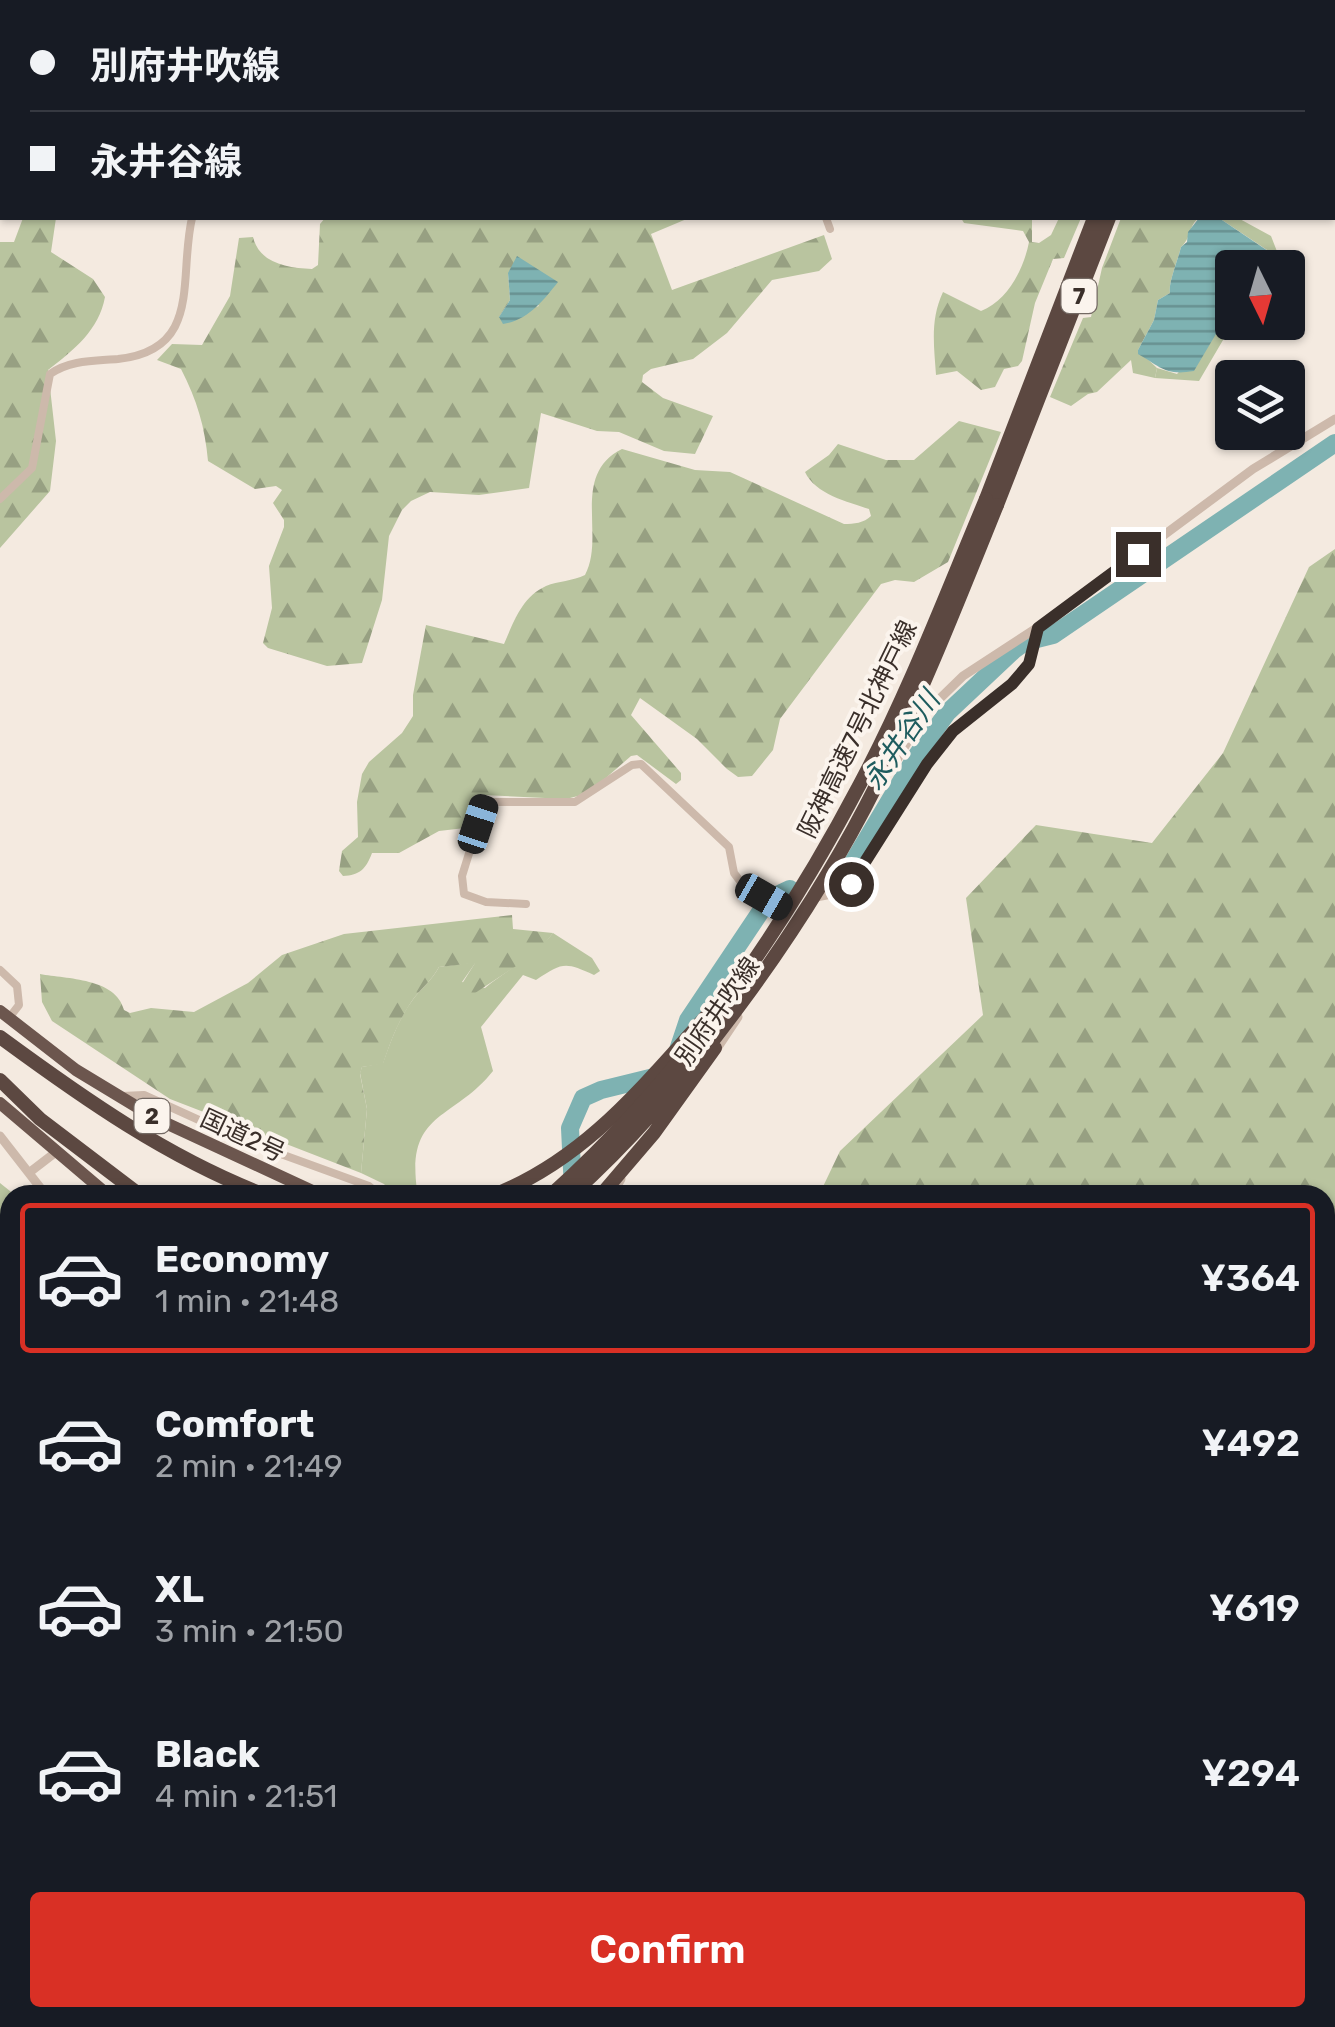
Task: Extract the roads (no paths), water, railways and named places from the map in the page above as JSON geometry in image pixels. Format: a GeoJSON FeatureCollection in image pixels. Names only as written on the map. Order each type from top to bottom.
{"type":"FeatureCollection","features":[{"type":"Feature","properties":{"kind":"highway","name":"阪神高速7号北神戸線"},"geometry":{"type":"LineString","coordinates":[[1042,371],[1093,220]]}},
{"type":"Feature","properties":{"kind":"highway","name":"阪神高速7号北神戸線"},"geometry":{"type":"LineString","coordinates":[[581,1185],[645,1120],[752,976],[806,883],[862,780],[921,654],[1109,220]]}},
{"type":"Feature","properties":{"kind":"highway","name":"阪神高速7号北神戸線"},"geometry":{"type":"LineString","coordinates":[[561,1185],[636,1110],[752,976]]}},
{"type":"Feature","properties":{"kind":"highway"},"geometry":{"type":"LineString","coordinates":[[515,1185],[554,1166],[594,1137],[752,976]]}},
{"type":"Feature","properties":{"kind":"highway"},"geometry":{"type":"LineString","coordinates":[[610,1185],[702,1068],[752,976]]}},
{"type":"Feature","properties":{"kind":"highway","name":"国道2号"},"geometry":{"type":"LineString","coordinates":[[4,1014],[76,1070],[157,1120],[298,1185]]}},
{"type":"Feature","properties":{"kind":"highway"},"geometry":{"type":"LineString","coordinates":[[0,1037],[85,1099],[182,1158],[243,1185]]}},
{"type":"Feature","properties":{"kind":"highway"},"geometry":{"type":"LineString","coordinates":[[0,1080],[40,1119],[127,1185]]}},
{"type":"Feature","properties":{"kind":"highway"},"geometry":{"type":"LineString","coordinates":[[0,1102],[96,1185]]}},
{"type":"Feature","properties":{"kind":"street"},"geometry":{"type":"LineString","coordinates":[[0,498],[32,468],[50,374],[66,364],[146,355],[174,330],[183,305],[192,220]]}},
{"type":"Feature","properties":{"kind":"street"},"geometry":{"type":"LineString","coordinates":[[827,220],[830,229]]}},
{"type":"Feature","properties":{"kind":"street"},"geometry":{"type":"LineString","coordinates":[[816,897],[924,714],[963,676],[1038,628],[1253,468],[1335,419]]}},
{"type":"Feature","properties":{"kind":"street","name":"別府井吹線"},"geometry":{"type":"LineString","coordinates":[[618,1185],[726,1035],[816,897],[842,892],[851,884],[927,764],[953,731],[1012,684],[1029,664],[1038,628]]}},
{"type":"Feature","properties":{"kind":"street"},"geometry":{"type":"LineString","coordinates":[[526,904],[486,902],[464,894],[462,876],[485,802],[574,802],[632,765],[641,764],[729,847],[734,873],[746,888],[803,918]]}},
{"type":"Feature","properties":{"kind":"street"},"geometry":{"type":"LineString","coordinates":[[0,970],[18,986],[19,1005],[4,1014]]}},
{"type":"Feature","properties":{"kind":"street"},"geometry":{"type":"LineString","coordinates":[[118,1096],[144,1095],[245,1141],[365,1185]]}},
{"type":"Feature","properties":{"kind":"street"},"geometry":{"type":"LineString","coordinates":[[0,1136],[39,1185]]}},
{"type":"Feature","properties":{"kind":"street"},"geometry":{"type":"LineString","coordinates":[[30,1172],[56,1152]]}},
{"type":"Feature","properties":{"kind":"water"},"geometry":{"type":"Polygon","coordinates":[[[1197,220],[1222,220],[1267,250],[1215,250],[1215,336],[1194,371],[1170,371],[1138,354],[1138,350],[1154,320],[1158,300],[1170,293],[1181,247],[1187,242],[1188,232],[1197,220]]]}},
{"type":"Feature","properties":{"kind":"water"},"geometry":{"type":"Polygon","coordinates":[[[517,256],[558,282],[527,314],[503,324],[499,317],[510,300],[508,273],[517,256]]]}},
{"type":"Feature","properties":{"kind":"waterway","name":"永井谷川"},"geometry":{"type":"LineString","coordinates":[[830,885],[840,884],[915,758],[947,713],[1014,650],[1025,642],[1053,635],[1335,443]]}},
{"type":"Feature","properties":{"kind":"waterway","name":"永井谷川"},"geometry":{"type":"LineString","coordinates":[[678,1050],[688,1020],[769,899],[790,889]]}},
{"type":"Feature","properties":{"kind":"waterway","name":"永井谷川"},"geometry":{"type":"LineString","coordinates":[[573,1185],[570,1128],[583,1098],[658,1073]]}}]}
